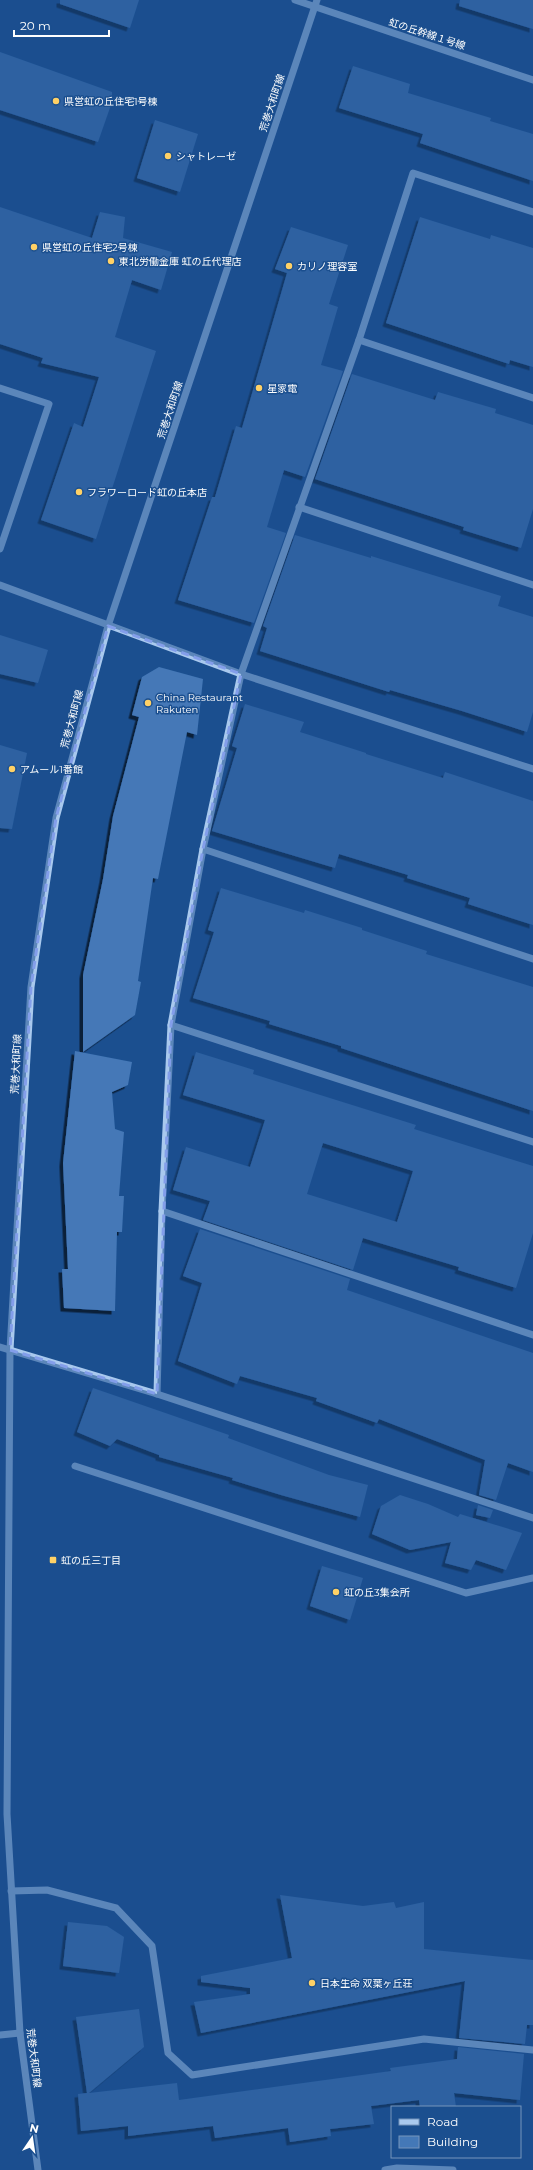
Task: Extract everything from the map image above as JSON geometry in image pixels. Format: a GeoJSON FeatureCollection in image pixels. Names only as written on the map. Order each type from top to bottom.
{"type":"FeatureCollection","features":[{"type":"Feature","properties":{"kind":"street","name":"虹の丘幹線１号線"},"geometry":{"type":"LineString","coordinates":[[296,0],[316,3],[533,80]]}},
{"type":"Feature","properties":{"kind":"street","name":"荒巻大和町線"},"geometry":{"type":"LineString","coordinates":[[38,2170],[20,2033],[11,1891],[4,1814],[10,1350],[31,987],[56,818],[108,626],[316,3]]}},
{"type":"Feature","properties":{"kind":"street"},"geometry":{"type":"LineString","coordinates":[[157,1394],[162,1211],[171,1025],[203,849],[241,674],[358,340],[413,173],[533,212]]}},
{"type":"Feature","properties":{"kind":"street"},"geometry":{"type":"LineString","coordinates":[[358,340],[533,398]]}},
{"type":"Feature","properties":{"kind":"street"},"geometry":{"type":"LineString","coordinates":[[0,388],[49,404],[0,550]]}},
{"type":"Feature","properties":{"kind":"street"},"geometry":{"type":"LineString","coordinates":[[299,507],[533,585]]}},
{"type":"Feature","properties":{"kind":"street"},"geometry":{"type":"LineString","coordinates":[[0,585],[241,674],[533,769]]}},
{"type":"Feature","properties":{"kind":"street"},"geometry":{"type":"LineString","coordinates":[[203,849],[533,959]]}},
{"type":"Feature","properties":{"kind":"street"},"geometry":{"type":"LineString","coordinates":[[171,1025],[533,1142]]}},
{"type":"Feature","properties":{"kind":"street"},"geometry":{"type":"LineString","coordinates":[[162,1211],[533,1335]]}},
{"type":"Feature","properties":{"kind":"street"},"geometry":{"type":"LineString","coordinates":[[0,1347],[157,1394],[533,1518]]}},
{"type":"Feature","properties":{"kind":"street"},"geometry":{"type":"LineString","coordinates":[[75,1466],[466,1593],[533,1578]]}},
{"type":"Feature","properties":{"kind":"street"},"geometry":{"type":"LineString","coordinates":[[11,1891],[47,1890],[116,1908],[152,1946],[168,2053],[192,2075],[424,2039],[533,2050]]}},
{"type":"Feature","properties":{"kind":"street"},"geometry":{"type":"LineString","coordinates":[[0,2035],[20,2033]]}},
{"type":"Feature","properties":{"kind":"street"},"geometry":{"type":"LineString","coordinates":[[385,2170],[397,2168],[453,2170]]}},
{"type":"Feature","properties":{"kind":"highlighted area"},"geometry":{"type":"Polygon","coordinates":[[[108,626],[241,674],[203,849],[171,1025],[157,1394],[10,1350],[31,987],[56,818],[108,626]]]}},
{"type":"Feature","properties":{"kind":"building"},"geometry":{"type":"Polygon","coordinates":[[[60,0],[139,0],[130,28],[60,4],[60,0]]]}},
{"type":"Feature","properties":{"kind":"building"},"geometry":{"type":"Polygon","coordinates":[[[460,0],[533,0],[533,29],[459,6],[460,0]]]}},
{"type":"Feature","properties":{"kind":"building","name":"県営虹の丘住宅1号棟"},"geometry":{"type":"Polygon","coordinates":[[[0,52],[112,92],[112,102],[98,142],[0,110],[0,52]]]}},
{"type":"Feature","properties":{"kind":"building"},"geometry":{"type":"Polygon","coordinates":[[[353,66],[410,84],[408,93],[491,118],[490,121],[533,134],[533,181],[420,143],[423,134],[339,108],[353,66]]]}},
{"type":"Feature","properties":{"kind":"building","name":"シャトレーゼ"},"geometry":{"type":"Polygon","coordinates":[[[155,120],[198,134],[180,192],[137,178],[155,120]]]}},
{"type":"Feature","properties":{"kind":"building"},"geometry":{"type":"Polygon","coordinates":[[[0,207],[92,238],[100,212],[125,217],[123,238],[172,252],[161,290],[132,280],[115,337],[156,351],[96,539],[41,520],[74,423],[83,427],[99,377],[41,363],[43,358],[0,344],[0,207]]]}},
{"type":"Feature","properties":{"kind":"building"},"geometry":{"type":"Polygon","coordinates":[[[420,217],[490,239],[491,235],[533,248],[533,367],[510,360],[509,364],[386,323],[420,217]]]}},
{"type":"Feature","properties":{"kind":"building"},"geometry":{"type":"Polygon","coordinates":[[[291,227],[348,245],[329,304],[338,307],[321,365],[343,371],[305,477],[284,470],[267,527],[286,533],[254,623],[178,600],[212,497],[215,497],[236,426],[242,428],[287,273],[275,269],[291,227]]]}},
{"type":"Feature","properties":{"kind":"building"},"geometry":{"type":"Polygon","coordinates":[[[352,374],[435,400],[438,392],[496,409],[495,413],[533,425],[533,509],[521,548],[463,530],[464,527],[315,479],[352,374]]]}},
{"type":"Feature","properties":{"kind":"building"},"geometry":{"type":"Polygon","coordinates":[[[295,535],[371,558],[371,556],[501,596],[498,606],[533,617],[533,712],[527,732],[390,690],[389,692],[260,651],[267,628],[263,626],[295,535]]]}},
{"type":"Feature","properties":{"kind":"building"},"geometry":{"type":"Polygon","coordinates":[[[0,635],[48,650],[38,683],[0,674],[0,635]]]}},
{"type":"Feature","properties":{"kind":"building"},"geometry":{"type":"Polygon","coordinates":[[[159,667],[203,679],[197,735],[187,732],[158,879],[153,878],[138,981],[141,982],[135,1015],[83,1052],[83,975],[103,879],[113,816],[139,717],[132,715],[142,677],[159,667]]]}},
{"type":"Feature","properties":{"kind":"building"},"geometry":{"type":"Polygon","coordinates":[[[245,704],[304,722],[300,732],[443,778],[445,772],[533,801],[533,925],[468,904],[470,898],[407,878],[408,875],[339,854],[335,868],[212,831],[237,748],[232,746],[245,704]]]}},
{"type":"Feature","properties":{"kind":"building"},"geometry":{"type":"Polygon","coordinates":[[[0,745],[27,753],[12,829],[0,828],[0,745]]]}},
{"type":"Feature","properties":{"kind":"building"},"geometry":{"type":"Polygon","coordinates":[[[221,888],[304,913],[305,910],[362,928],[362,930],[427,951],[426,954],[533,987],[533,1111],[341,1048],[341,1046],[269,1024],[270,1021],[193,998],[214,932],[208,930],[221,888]]]}},
{"type":"Feature","properties":{"kind":"building"},"geometry":{"type":"Polygon","coordinates":[[[75,1051],[132,1062],[128,1085],[112,1092],[115,1129],[124,1132],[119,1196],[124,1196],[122,1232],[117,1232],[115,1311],[64,1308],[62,1269],[68,1269],[63,1163],[75,1051]]]}},
{"type":"Feature","properties":{"kind":"building"},"geometry":{"type":"Polygon","coordinates":[[[196,1052],[254,1070],[253,1074],[416,1125],[414,1129],[533,1166],[533,1233],[516,1288],[458,1270],[459,1267],[363,1238],[353,1270],[203,1220],[210,1201],[173,1190],[186,1147],[250,1167],[265,1120],[183,1095],[196,1052]],[[323,1143],[307,1194],[397,1222],[413,1171],[323,1143]]]}},
{"type":"Feature","properties":{"kind":"building"},"geometry":{"type":"Polygon","coordinates":[[[200,1229],[350,1279],[347,1290],[533,1353],[533,1472],[508,1463],[496,1500],[479,1495],[485,1460],[379,1419],[377,1423],[316,1401],[317,1398],[240,1376],[237,1384],[178,1361],[202,1283],[183,1276],[200,1229]]]}},
{"type":"Feature","properties":{"kind":"building"},"geometry":{"type":"Polygon","coordinates":[[[93,1388],[229,1435],[228,1438],[329,1475],[368,1485],[360,1517],[281,1495],[232,1480],[233,1478],[159,1457],[159,1455],[117,1439],[110,1446],[77,1432],[93,1388]]]}},
{"type":"Feature","properties":{"kind":"building"},"geometry":{"type":"Polygon","coordinates":[[[400,1495],[428,1504],[458,1517],[460,1514],[522,1533],[506,1570],[476,1560],[471,1570],[445,1563],[451,1542],[410,1550],[372,1534],[381,1506],[400,1495]]]}},
{"type":"Feature","properties":{"kind":"building"},"geometry":{"type":"Polygon","coordinates":[[[478,1505],[493,1510],[490,1518],[476,1515],[478,1505]]]}},
{"type":"Feature","properties":{"kind":"building","name":"虹の丘3集会所"},"geometry":{"type":"Polygon","coordinates":[[[322,1566],[363,1578],[350,1620],[310,1606],[322,1566]]]}},
{"type":"Feature","properties":{"kind":"building"},"geometry":{"type":"Polygon","coordinates":[[[280,1895],[363,1906],[394,1902],[396,1908],[424,1902],[424,1949],[533,1960],[533,2025],[527,2025],[525,2044],[459,2038],[465,1981],[201,2033],[194,2002],[250,1994],[250,1988],[201,1982],[201,1976],[292,1958],[280,1895]]]}},
{"type":"Feature","properties":{"kind":"building"},"geometry":{"type":"Polygon","coordinates":[[[68,1922],[107,1926],[124,1937],[119,1973],[63,1966],[68,1922]]]}},
{"type":"Feature","properties":{"kind":"building"},"geometry":{"type":"Polygon","coordinates":[[[139,2009],[144,2047],[89,2093],[177,2083],[179,2100],[391,2071],[390,2068],[457,2059],[458,2047],[524,2054],[520,2100],[454,2093],[456,2106],[420,2106],[419,2100],[371,2106],[374,2124],[330,2129],[331,2136],[290,2142],[288,2128],[215,2138],[213,2126],[128,2136],[128,2126],[81,2131],[78,2094],[87,2093],[76,2017],[139,2009]]]}},
{"type":"Feature","properties":{"kind":"place","name":"県営虹の丘住宅1号棟"},"geometry":{"type":"Point","coordinates":[56,101]}},
{"type":"Feature","properties":{"kind":"place","name":"シャトレーゼ"},"geometry":{"type":"Point","coordinates":[168,156]}},
{"type":"Feature","properties":{"kind":"place","name":"県営虹の丘住宅2号棟"},"geometry":{"type":"Point","coordinates":[34,247]}},
{"type":"Feature","properties":{"kind":"place","name":"東北労働金庫 虹の丘代理店"},"geometry":{"type":"Point","coordinates":[111,261]}},
{"type":"Feature","properties":{"kind":"place","name":"カリノ理容室"},"geometry":{"type":"Point","coordinates":[289,266]}},
{"type":"Feature","properties":{"kind":"place","name":"星家電"},"geometry":{"type":"Point","coordinates":[259,388]}},
{"type":"Feature","properties":{"kind":"place","name":"フラワーロード虹の丘本店"},"geometry":{"type":"Point","coordinates":[79,492]}},
{"type":"Feature","properties":{"kind":"place","name":"China Restaurant Rakuten"},"geometry":{"type":"Point","coordinates":[148,703]}},
{"type":"Feature","properties":{"kind":"place","name":"アムール1番館"},"geometry":{"type":"Point","coordinates":[12,769]}},
{"type":"Feature","properties":{"kind":"place","name":"虹の丘三丁目"},"geometry":{"type":"Point","coordinates":[53,1560]}},
{"type":"Feature","properties":{"kind":"place","name":"虹の丘3集会所"},"geometry":{"type":"Point","coordinates":[336,1592]}},
{"type":"Feature","properties":{"kind":"place","name":"日本生命 双葉ヶ丘荘"},"geometry":{"type":"Point","coordinates":[312,1983]}}]}
